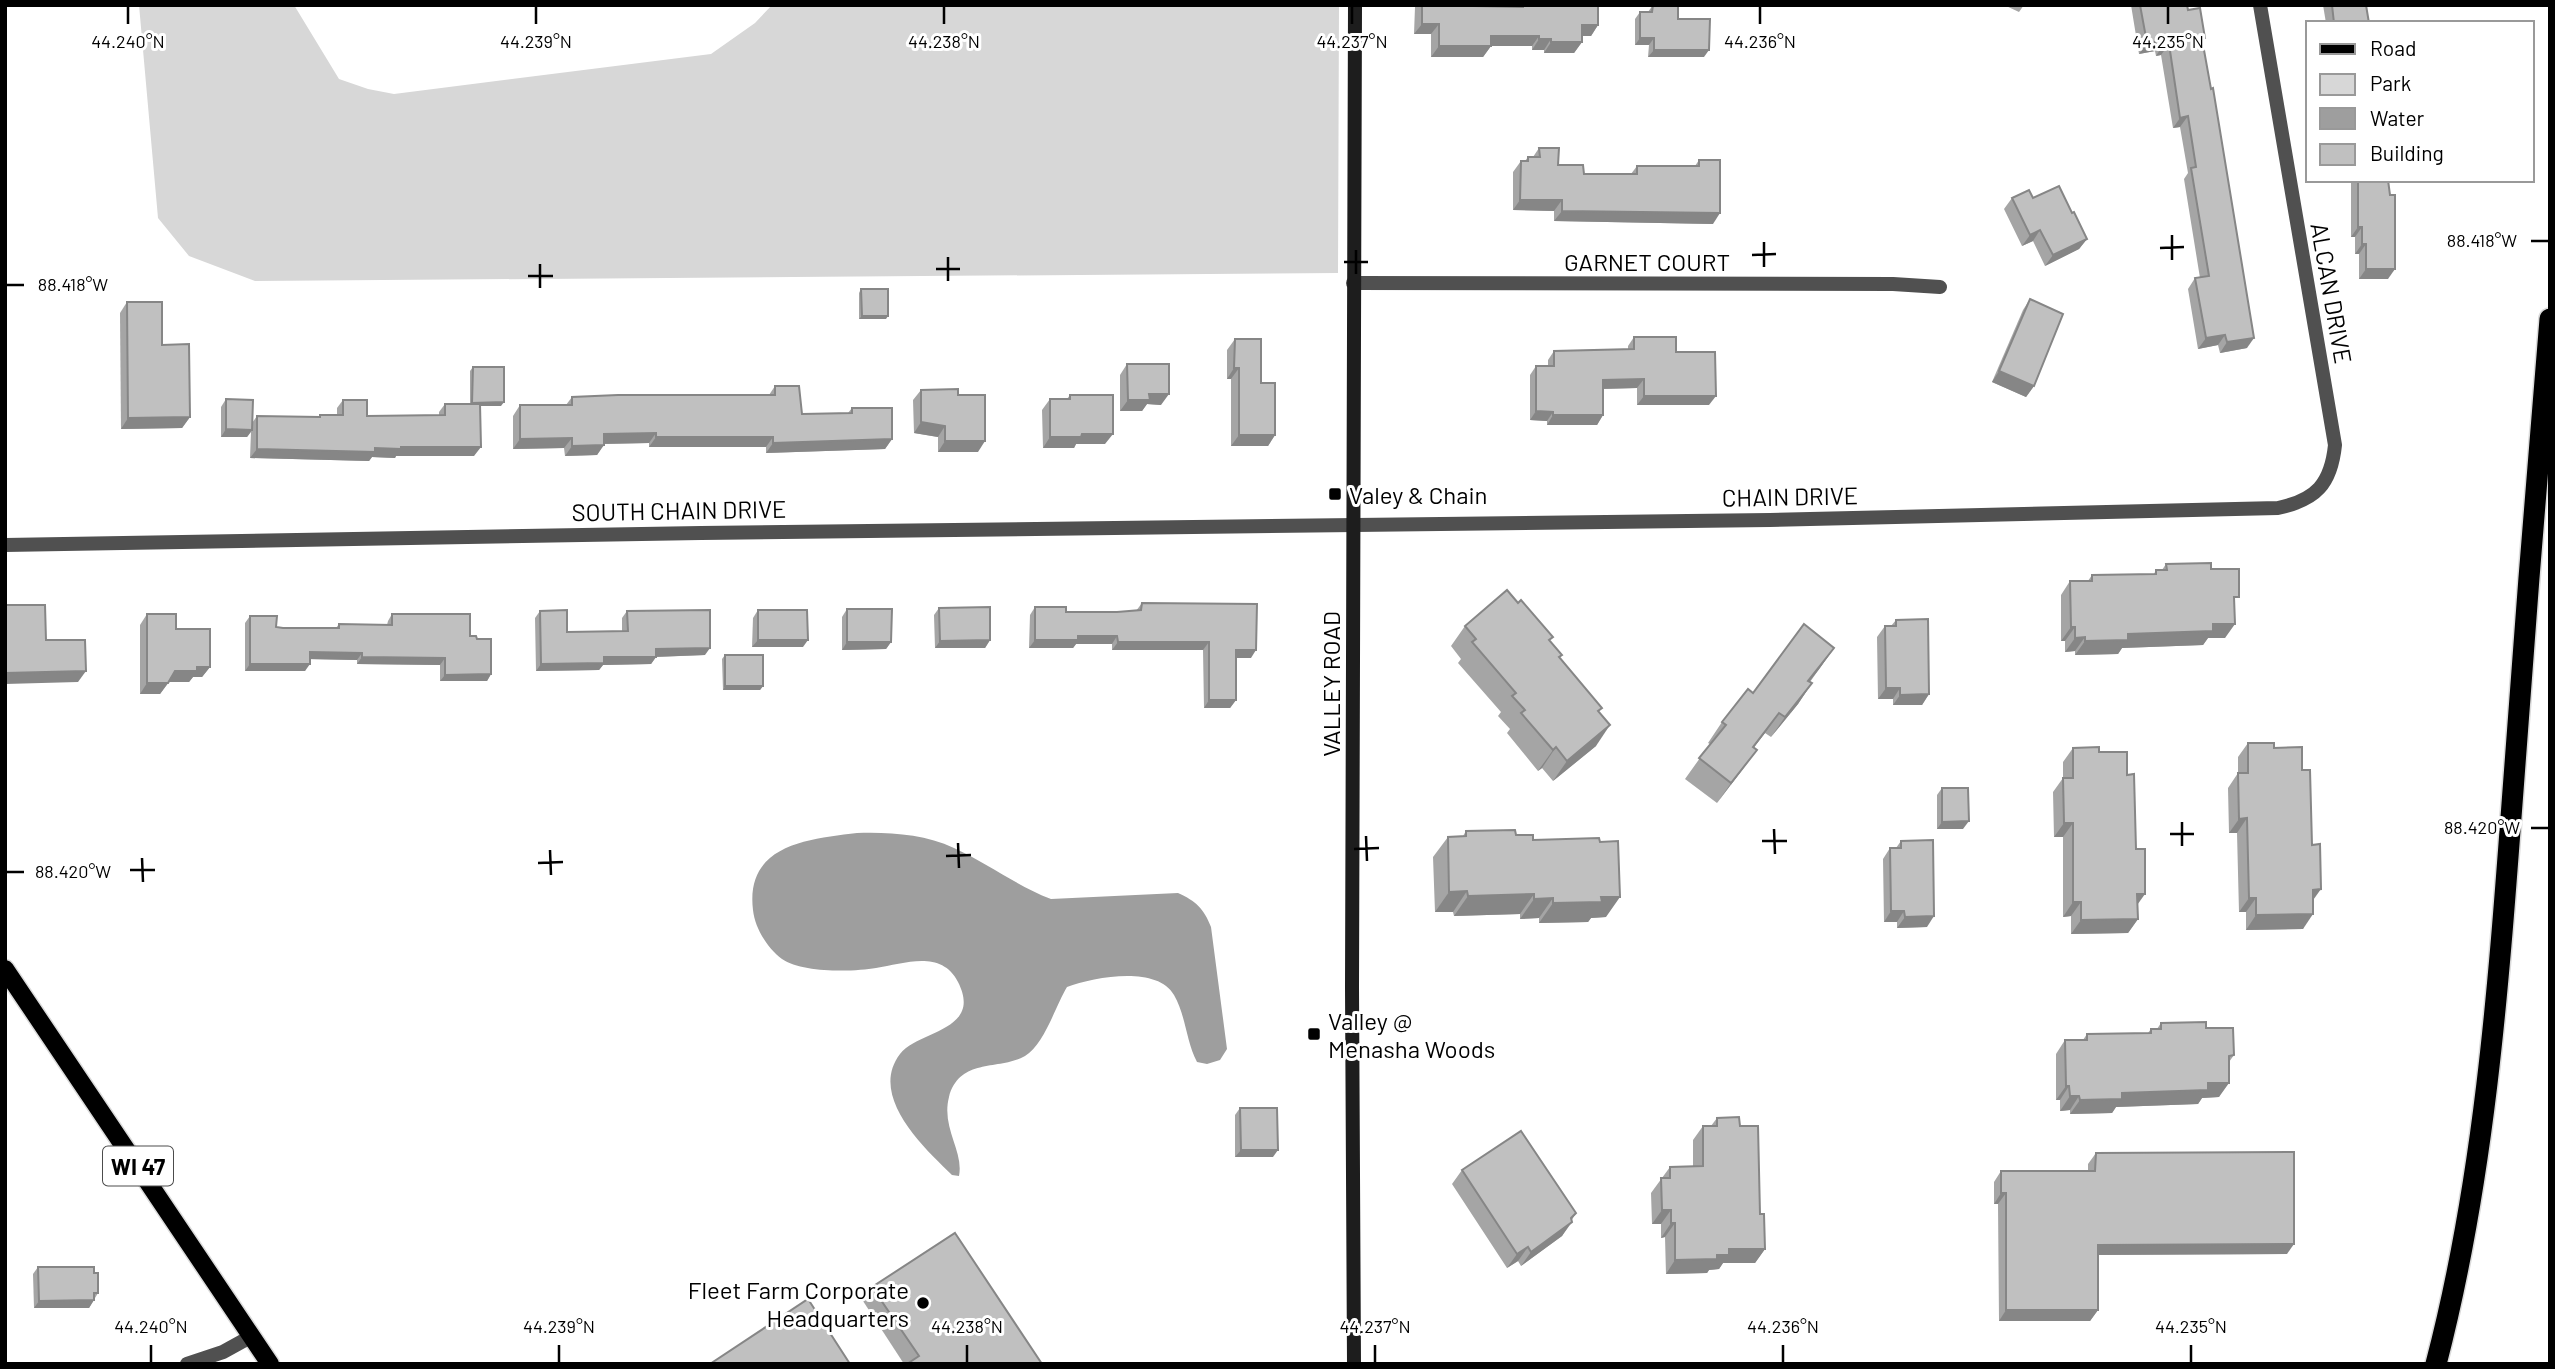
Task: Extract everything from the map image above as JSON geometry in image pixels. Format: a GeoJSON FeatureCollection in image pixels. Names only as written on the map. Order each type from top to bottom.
{"type":"FeatureCollection","features":[{"type":"Feature","properties":{"kind":"highway"},"geometry":{"type":"LineString","coordinates":[[2437,1364],[2477,1172],[2488,1084],[2550,319]]}},
{"type":"Feature","properties":{"kind":"main road","name":"WI 47"},"geometry":{"type":"LineString","coordinates":[[5,969],[270,1364]]}},
{"type":"Feature","properties":{"kind":"street","name":"VALLEY ROAD"},"geometry":{"type":"LineString","coordinates":[[1354,5],[1354,1364]]}},
{"type":"Feature","properties":{"kind":"street","name":"ALCAN DRIVE"},"geometry":{"type":"LineString","coordinates":[[2227,509],[2278,508],[2306,499],[2326,480],[2333,463],[2335,445],[2260,5]]}},
{"type":"Feature","properties":{"kind":"street","name":"GARNET COURT"},"geometry":{"type":"LineString","coordinates":[[1353,283],[1893,284],[1940,287]]}},
{"type":"Feature","properties":{"kind":"street","name":"CHAIN DRIVE"},"geometry":{"type":"LineString","coordinates":[[1354,526],[1770,520],[2227,509]]}},
{"type":"Feature","properties":{"kind":"street","name":"SOUTH CHAIN DRIVE"},"geometry":{"type":"LineString","coordinates":[[5,545],[701,533],[1354,526]]}},
{"type":"Feature","properties":{"kind":"street"},"geometry":{"type":"LineString","coordinates":[[187,1364],[223,1352],[252,1336]]}},
{"type":"Feature","properties":{"kind":"green space"},"geometry":{"type":"Polygon","coordinates":[[[139,5],[294,5],[339,79],[394,94],[711,54],[755,23],[772,5],[1339,5],[1338,273],[255,281],[189,256],[158,218],[139,5]]]}},
{"type":"Feature","properties":{"kind":"water"},"geometry":{"type":"Polygon","coordinates":[[[857,833],[906,835],[943,843],[1051,899],[1178,893],[1190,899],[1202,910],[1211,927],[1227,1049],[1220,1060],[1207,1064],[1197,1062],[1174,995],[1166,986],[1154,980],[1108,977],[1067,987],[1044,1034],[1032,1051],[1015,1060],[971,1070],[954,1084],[947,1108],[960,1167],[959,1176],[952,1175],[915,1136],[895,1104],[891,1087],[892,1070],[900,1054],[909,1046],[956,1020],[962,1011],[963,998],[958,982],[951,972],[942,965],[921,961],[854,970],[814,969],[791,964],[771,949],[759,931],[754,917],[753,888],[759,871],[770,858],[801,843],[857,833]]]}},
{"type":"Feature","properties":{"kind":"building"},"geometry":{"type":"Polygon","coordinates":[[[1422,5],[1598,5],[1598,25],[1582,25],[1582,42],[1551,42],[1551,39],[1539,39],[1539,36],[1491,36],[1491,46],[1439,46],[1439,24],[1422,24],[1422,5]]]}},
{"type":"Feature","properties":{"kind":"building"},"geometry":{"type":"Polygon","coordinates":[[[1653,5],[1678,5],[1678,19],[1710,19],[1709,50],[1654,50],[1654,38],[1640,38],[1640,12],[1652,12],[1653,5]]]}},
{"type":"Feature","properties":{"kind":"building"},"geometry":{"type":"Polygon","coordinates":[[[2140,5],[2187,5],[2188,10],[2200,8],[2205,38],[2202,39],[2211,89],[2213,88],[2254,338],[2227,342],[2225,335],[2206,338],[2195,278],[2209,276],[2191,168],[2196,167],[2188,116],[2180,118],[2169,44],[2163,45],[2162,41],[2147,43],[2140,5]]]}},
{"type":"Feature","properties":{"kind":"building"},"geometry":{"type":"Polygon","coordinates":[[[2332,5],[2366,5],[2369,21],[2334,21],[2332,5]]]}},
{"type":"Feature","properties":{"kind":"building"},"geometry":{"type":"Polygon","coordinates":[[[1539,148],[1559,148],[1558,165],[1583,165],[1584,174],[1637,174],[1637,166],[1699,166],[1699,160],[1720,160],[1720,213],[1562,211],[1562,200],[1520,200],[1521,161],[1528,161],[1528,157],[1540,157],[1539,148]]]}},
{"type":"Feature","properties":{"kind":"building"},"geometry":{"type":"Polygon","coordinates":[[[2358,182],[2388,182],[2390,195],[2395,195],[2395,269],[2366,269],[2366,244],[2362,244],[2362,227],[2358,227],[2358,182]]]}},
{"type":"Feature","properties":{"kind":"building"},"geometry":{"type":"Polygon","coordinates":[[[2059,186],[2087,239],[2053,255],[2040,230],[2030,235],[2012,198],[2029,190],[2033,198],[2059,186]]]}},
{"type":"Feature","properties":{"kind":"building"},"geometry":{"type":"Polygon","coordinates":[[[861,289],[888,289],[888,316],[862,316],[861,289]]]}},
{"type":"Feature","properties":{"kind":"building"},"geometry":{"type":"Polygon","coordinates":[[[2030,299],[2063,314],[2034,386],[1999,371],[2030,299]]]}},
{"type":"Feature","properties":{"kind":"building"},"geometry":{"type":"Polygon","coordinates":[[[127,302],[162,302],[162,345],[189,344],[190,417],[128,418],[127,302]]]}},
{"type":"Feature","properties":{"kind":"building"},"geometry":{"type":"Polygon","coordinates":[[[1634,337],[1676,337],[1676,352],[1715,352],[1716,396],[1644,396],[1644,379],[1603,380],[1603,415],[1553,415],[1553,412],[1536,411],[1536,366],[1554,366],[1554,351],[1634,349],[1634,337]]]}},
{"type":"Feature","properties":{"kind":"building"},"geometry":{"type":"Polygon","coordinates":[[[1235,339],[1261,339],[1261,383],[1275,383],[1275,435],[1239,435],[1239,368],[1234,368],[1235,339]]]}},
{"type":"Feature","properties":{"kind":"building"},"geometry":{"type":"Polygon","coordinates":[[[1127,364],[1169,364],[1169,394],[1149,394],[1150,400],[1128,400],[1127,364]]]}},
{"type":"Feature","properties":{"kind":"building"},"geometry":{"type":"Polygon","coordinates":[[[473,367],[504,367],[504,402],[472,403],[473,367]]]}},
{"type":"Feature","properties":{"kind":"building"},"geometry":{"type":"Polygon","coordinates":[[[775,386],[799,386],[802,414],[852,413],[852,408],[892,408],[892,439],[773,443],[773,437],[604,434],[604,445],[572,446],[572,438],[520,439],[520,405],[572,405],[572,397],[618,395],[775,395],[775,386]]]}},
{"type":"Feature","properties":{"kind":"building"},"geometry":{"type":"Polygon","coordinates":[[[958,389],[958,395],[985,395],[985,441],[945,441],[945,426],[921,422],[921,390],[958,389]]]}},
{"type":"Feature","properties":{"kind":"building"},"geometry":{"type":"Polygon","coordinates":[[[1070,395],[1113,395],[1113,434],[1050,437],[1050,399],[1070,399],[1070,395]]]}},
{"type":"Feature","properties":{"kind":"building"},"geometry":{"type":"Polygon","coordinates":[[[226,399],[253,400],[252,430],[226,429],[226,399]]]}},
{"type":"Feature","properties":{"kind":"building"},"geometry":{"type":"Polygon","coordinates":[[[343,400],[367,400],[367,416],[445,415],[445,404],[480,404],[481,447],[375,448],[375,452],[257,449],[257,416],[343,415],[343,400]]]}},
{"type":"Feature","properties":{"kind":"building"},"geometry":{"type":"Polygon","coordinates":[[[2211,563],[2211,569],[2239,569],[2239,597],[2234,597],[2235,624],[2213,624],[2213,631],[2128,634],[2128,640],[2085,641],[2085,637],[2075,638],[2075,627],[2071,627],[2070,581],[2092,581],[2092,575],[2156,574],[2156,570],[2167,570],[2166,564],[2211,563]]]}},
{"type":"Feature","properties":{"kind":"building"},"geometry":{"type":"Polygon","coordinates":[[[1507,590],[1518,603],[1521,600],[1553,637],[1549,640],[1562,655],[1559,657],[1602,708],[1598,711],[1610,725],[1567,761],[1556,747],[1553,750],[1521,713],[1525,710],[1512,696],[1516,693],[1472,642],[1476,639],[1465,626],[1507,590]]]}},
{"type":"Feature","properties":{"kind":"building"},"geometry":{"type":"Polygon","coordinates":[[[1142,603],[1257,604],[1256,650],[1236,650],[1236,700],[1209,700],[1209,642],[1118,642],[1117,636],[1035,640],[1035,607],[1066,607],[1066,612],[1117,612],[1141,610],[1142,603]]]}},
{"type":"Feature","properties":{"kind":"building"},"geometry":{"type":"Polygon","coordinates":[[[5,605],[45,605],[46,640],[85,640],[86,671],[5,673],[5,605]]]}},
{"type":"Feature","properties":{"kind":"building"},"geometry":{"type":"Polygon","coordinates":[[[990,607],[990,640],[940,641],[939,608],[990,607]]]}},
{"type":"Feature","properties":{"kind":"building"},"geometry":{"type":"Polygon","coordinates":[[[847,609],[892,609],[891,642],[847,642],[847,609]]]}},
{"type":"Feature","properties":{"kind":"building"},"geometry":{"type":"Polygon","coordinates":[[[567,610],[567,632],[628,631],[627,611],[710,610],[710,648],[656,649],[656,657],[604,657],[604,663],[541,664],[540,611],[567,610]]]}},
{"type":"Feature","properties":{"kind":"building"},"geometry":{"type":"Polygon","coordinates":[[[758,610],[807,610],[808,640],[758,640],[758,610]]]}},
{"type":"Feature","properties":{"kind":"building"},"geometry":{"type":"Polygon","coordinates":[[[147,614],[176,614],[176,629],[210,629],[210,667],[197,667],[197,671],[175,671],[168,683],[147,683],[147,614]]]}},
{"type":"Feature","properties":{"kind":"building"},"geometry":{"type":"Polygon","coordinates":[[[392,614],[470,614],[470,636],[491,639],[491,674],[445,675],[445,658],[362,657],[362,653],[310,652],[310,664],[250,664],[250,616],[277,616],[276,627],[283,628],[339,628],[339,624],[392,625],[392,614]]]}},
{"type":"Feature","properties":{"kind":"building"},"geometry":{"type":"Polygon","coordinates":[[[1928,619],[1929,694],[1900,695],[1900,688],[1886,688],[1885,626],[1896,626],[1896,620],[1928,619]]]}},
{"type":"Feature","properties":{"kind":"building"},"geometry":{"type":"Polygon","coordinates":[[[1804,624],[1834,648],[1808,681],[1812,683],[1785,717],[1779,713],[1753,747],[1757,750],[1731,783],[1699,758],[1726,725],[1722,722],[1748,689],[1753,693],[1804,624]]]}},
{"type":"Feature","properties":{"kind":"building"},"geometry":{"type":"Polygon","coordinates":[[[725,655],[763,655],[763,686],[725,686],[725,655]]]}},
{"type":"Feature","properties":{"kind":"building"},"geometry":{"type":"Polygon","coordinates":[[[2248,743],[2274,743],[2274,748],[2302,747],[2302,770],[2310,770],[2312,845],[2320,844],[2321,889],[2313,890],[2313,914],[2256,915],[2256,898],[2249,898],[2247,818],[2239,819],[2238,773],[2248,773],[2248,743]]]}},
{"type":"Feature","properties":{"kind":"building"},"geometry":{"type":"Polygon","coordinates":[[[2099,747],[2099,752],[2127,752],[2127,775],[2134,774],[2136,849],[2145,849],[2145,894],[2137,894],[2138,919],[2081,920],[2081,902],[2073,902],[2073,823],[2064,823],[2063,778],[2073,778],[2073,748],[2099,747]]]}},
{"type":"Feature","properties":{"kind":"building"},"geometry":{"type":"Polygon","coordinates":[[[1942,788],[1968,788],[1969,821],[1942,822],[1942,788]]]}},
{"type":"Feature","properties":{"kind":"building"},"geometry":{"type":"Polygon","coordinates":[[[1515,830],[1516,835],[1533,835],[1533,840],[1599,838],[1600,842],[1618,841],[1620,897],[1601,897],[1602,902],[1553,903],[1553,898],[1534,899],[1534,894],[1468,896],[1467,891],[1449,892],[1448,837],[1466,836],[1466,831],[1515,830]]]}},
{"type":"Feature","properties":{"kind":"building"},"geometry":{"type":"Polygon","coordinates":[[[1933,840],[1934,916],[1905,917],[1904,911],[1891,911],[1890,848],[1901,848],[1901,841],[1933,840]]]}},
{"type":"Feature","properties":{"kind":"building"},"geometry":{"type":"Polygon","coordinates":[[[2206,1022],[2206,1028],[2233,1028],[2234,1055],[2229,1056],[2229,1083],[2208,1083],[2208,1090],[2122,1093],[2122,1099],[2080,1100],[2079,1096],[2070,1096],[2069,1086],[2066,1086],[2065,1040],[2087,1040],[2087,1034],[2151,1033],[2151,1029],[2161,1029],[2161,1023],[2206,1022]]]}},
{"type":"Feature","properties":{"kind":"building"},"geometry":{"type":"Polygon","coordinates":[[[1240,1108],[1277,1108],[1278,1150],[1241,1150],[1240,1108]]]}},
{"type":"Feature","properties":{"kind":"building"},"geometry":{"type":"Polygon","coordinates":[[[1739,1117],[1740,1126],[1758,1126],[1760,1214],[1764,1214],[1765,1249],[1729,1249],[1729,1255],[1717,1255],[1717,1259],[1675,1260],[1675,1223],[1671,1223],[1671,1210],[1662,1210],[1661,1178],[1670,1178],[1670,1167],[1703,1166],[1703,1126],[1717,1126],[1717,1118],[1739,1117]]]}},
{"type":"Feature","properties":{"kind":"building"},"geometry":{"type":"Polygon","coordinates":[[[1521,1131],[1576,1213],[1571,1218],[1572,1222],[1531,1252],[1528,1247],[1517,1254],[1462,1170],[1521,1131]]]}},
{"type":"Feature","properties":{"kind":"building"},"geometry":{"type":"Polygon","coordinates":[[[2294,1152],[2294,1244],[2098,1245],[2098,1310],[2006,1310],[2006,1193],[2001,1193],[2001,1171],[2095,1171],[2096,1153],[2294,1152]]]}},
{"type":"Feature","properties":{"kind":"building","name":"Fleet Farm Corporate Headquarters"},"geometry":{"type":"Polygon","coordinates":[[[955,1233],[1042,1364],[907,1364],[919,1356],[872,1287],[955,1233]]]}},
{"type":"Feature","properties":{"kind":"building"},"geometry":{"type":"Polygon","coordinates":[[[38,1267],[94,1267],[94,1273],[98,1273],[98,1293],[94,1293],[94,1300],[39,1301],[38,1267]]]}},
{"type":"Feature","properties":{"kind":"building","name":"Fleet Farm Corporate Headquarters"},"geometry":{"type":"Polygon","coordinates":[[[808,1299],[850,1364],[710,1364],[808,1299]]]}},
{"type":"Feature","properties":{"kind":"place","name":"Valey & Chain"},"geometry":{"type":"Point","coordinates":[1335,494]}},
{"type":"Feature","properties":{"kind":"place","name":"Valley @ Menasha Woods"},"geometry":{"type":"Point","coordinates":[1314,1034]}},
{"type":"Feature","properties":{"kind":"place","name":"Fleet Farm Corporate Headquarters"},"geometry":{"type":"Point","coordinates":[923,1303]}}]}
